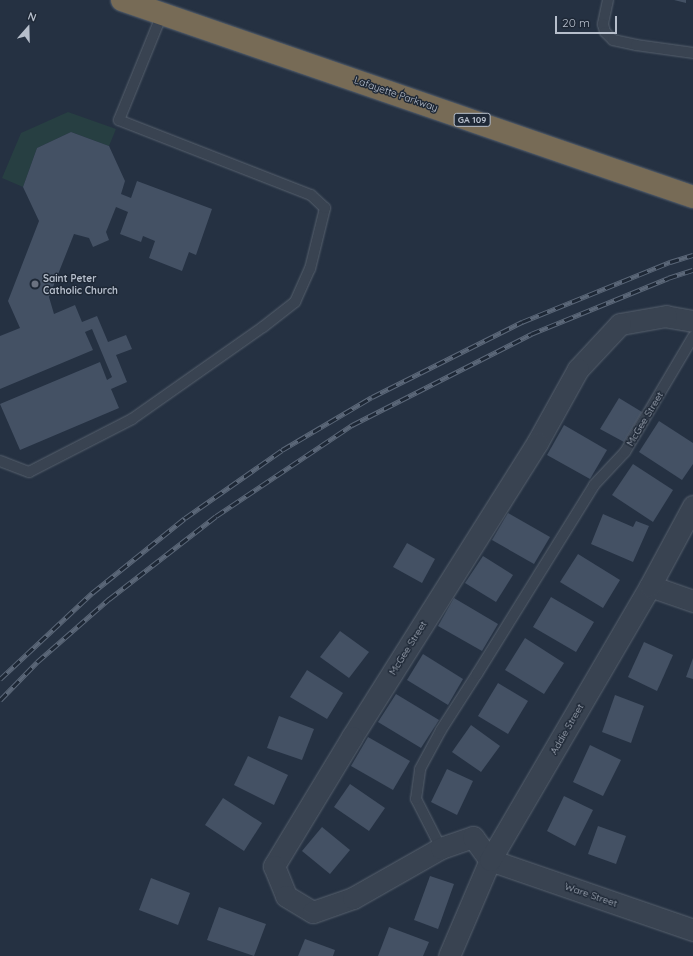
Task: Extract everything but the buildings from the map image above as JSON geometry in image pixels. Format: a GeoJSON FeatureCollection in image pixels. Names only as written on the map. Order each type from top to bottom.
{"type":"FeatureCollection","features":[{"type":"Feature","properties":{"kind":"highway","name":"Lafayette Parkway"},"geometry":{"type":"LineString","coordinates":[[122,0],[693,197]]}},
{"type":"Feature","properties":{"kind":"street","name":"McGee Street"},"geometry":{"type":"LineString","coordinates":[[490,860],[473,837],[441,848],[353,898],[313,912],[286,896],[274,866],[352,737],[537,443],[578,369],[620,324],[666,316],[693,321]]}},
{"type":"Feature","properties":{"kind":"street","name":"Addie Street"},"geometry":{"type":"LineString","coordinates":[[449,956],[490,860],[650,586],[693,506]]}},
{"type":"Feature","properties":{"kind":"street"},"geometry":{"type":"LineString","coordinates":[[650,586],[693,601]]}},
{"type":"Feature","properties":{"kind":"street","name":"Ware Street"},"geometry":{"type":"LineString","coordinates":[[490,860],[693,930]]}},
{"type":"Feature","properties":{"kind":"lane"},"geometry":{"type":"LineString","coordinates":[[608,0],[603,24],[605,32],[613,40],[636,46],[693,53]]}},
{"type":"Feature","properties":{"kind":"lane"},"geometry":{"type":"LineString","coordinates":[[0,461],[29,472],[132,419],[263,327],[295,302],[310,269],[325,208],[311,195],[119,120],[162,14]]}},
{"type":"Feature","properties":{"kind":"lane","name":"McGee Street"},"geometry":{"type":"LineString","coordinates":[[441,848],[416,799],[420,770],[441,730],[482,667],[594,485],[625,452],[693,337]]}},
{"type":"Feature","properties":{"kind":"green space"},"geometry":{"type":"Polygon","coordinates":[[[68,112],[116,129],[109,146],[71,132],[37,148],[23,187],[2,178],[21,133],[68,112]]]}},
{"type":"Feature","properties":{"kind":"railway"},"geometry":{"type":"LineString","coordinates":[[0,679],[92,593],[185,518],[282,450],[372,397],[522,322],[670,262],[693,255]]}},
{"type":"Feature","properties":{"kind":"railway"},"geometry":{"type":"LineString","coordinates":[[0,700],[37,662],[109,599],[216,516],[352,425],[531,334],[668,278],[693,270]]}},
{"type":"Feature","properties":{"kind":"place","name":"Saint Peter Catholic Church"},"geometry":{"type":"Point","coordinates":[35,284]}}]}
